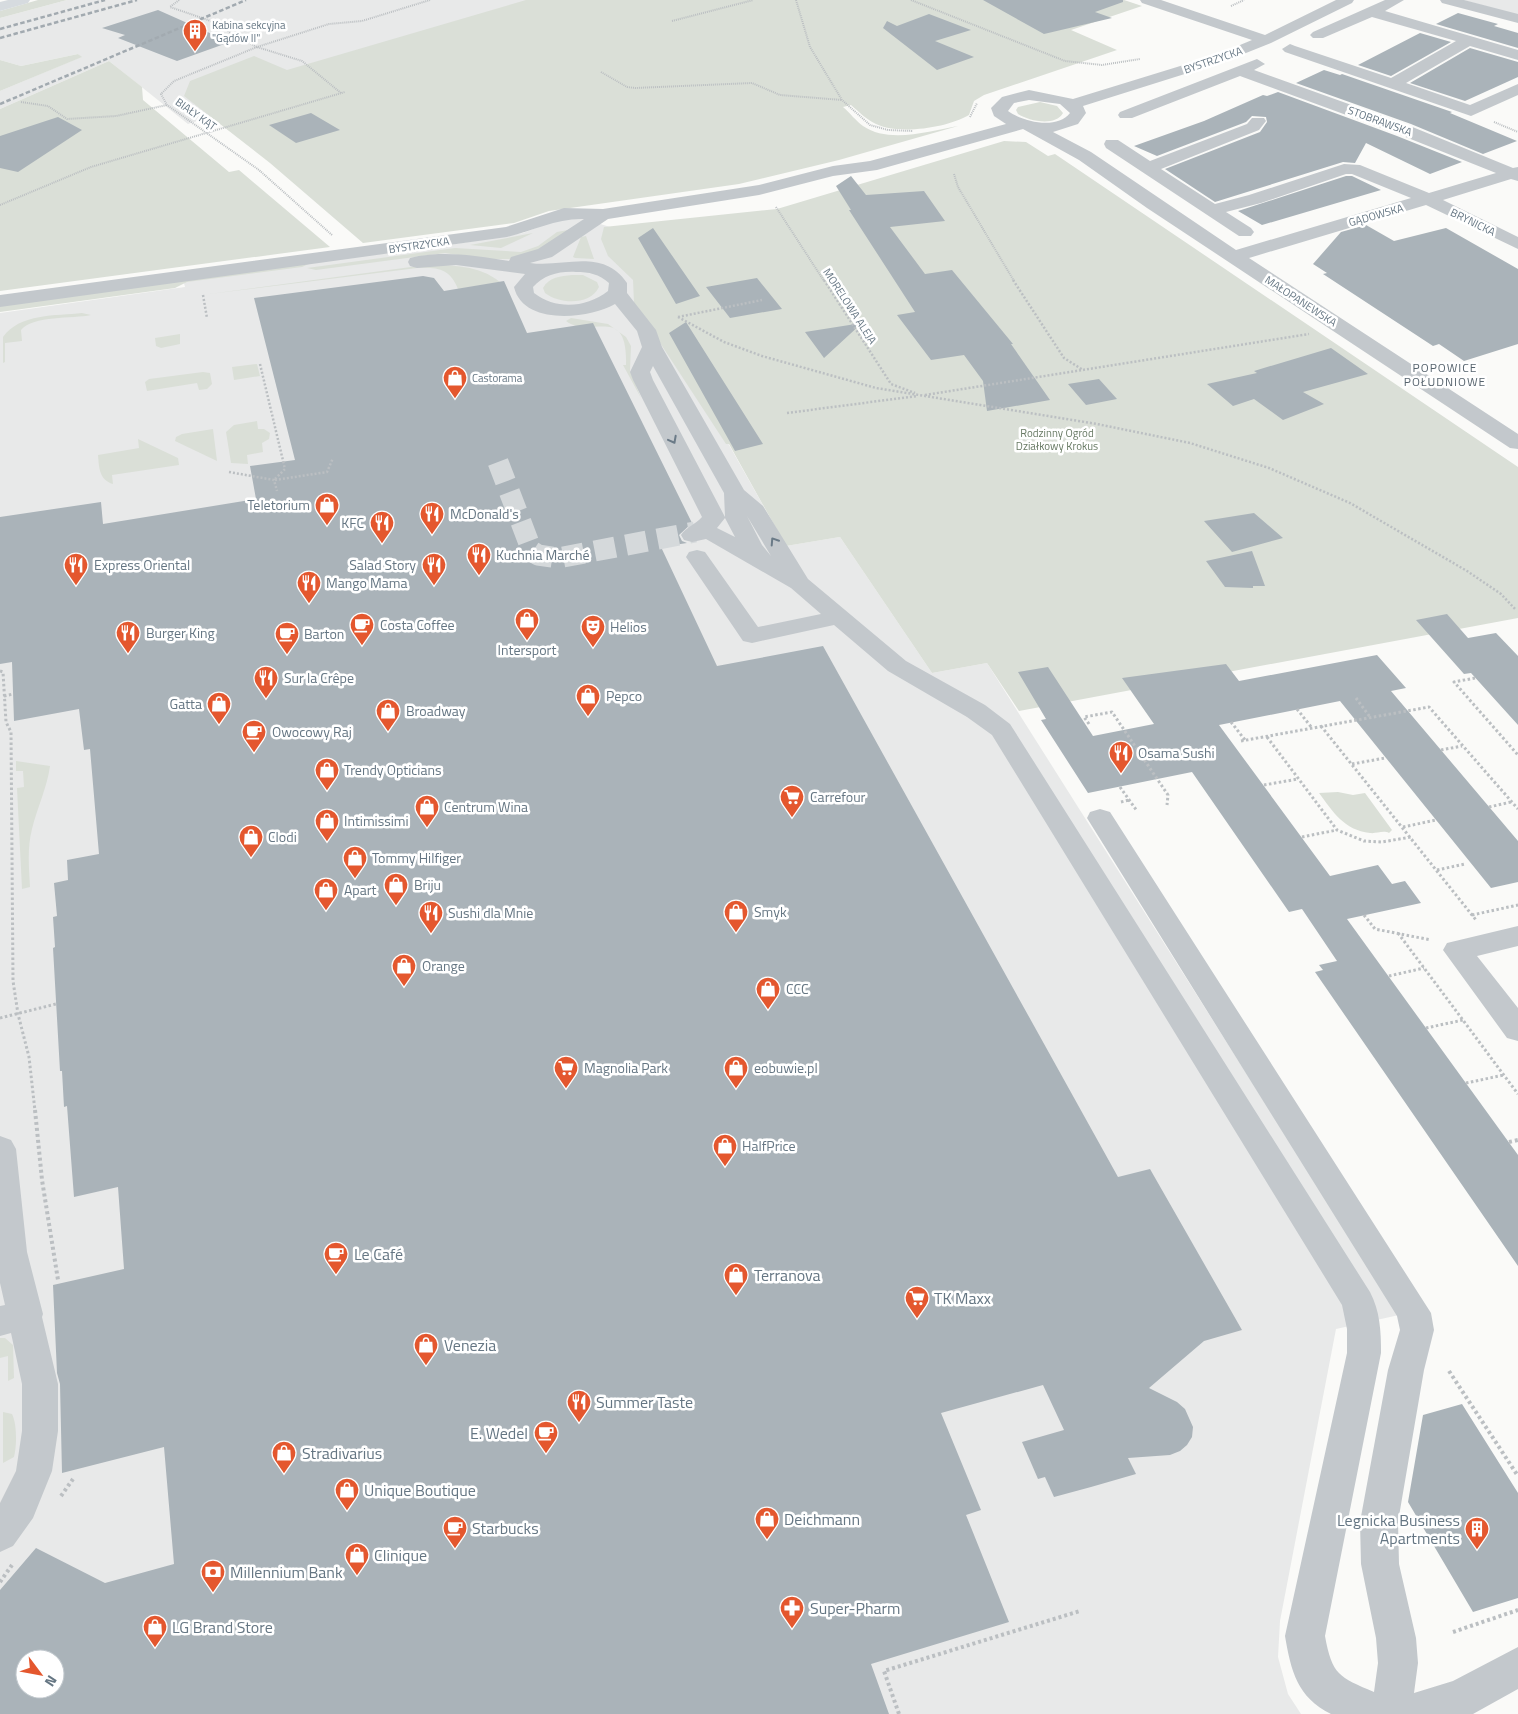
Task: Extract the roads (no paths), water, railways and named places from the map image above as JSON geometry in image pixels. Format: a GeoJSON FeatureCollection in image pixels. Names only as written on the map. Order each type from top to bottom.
{"type":"FeatureCollection","features":[{"type":"Feature","properties":{"kind":"main road"},"geometry":{"type":"LineString","coordinates":[[0,7],[23,0]]}},
{"type":"Feature","properties":{"kind":"street"},"geometry":{"type":"LineString","coordinates":[[1146,0],[1266,40]]}},
{"type":"Feature","properties":{"kind":"street","name":"BYSTRZYCKA"},"geometry":{"type":"LineString","coordinates":[[833,172],[859,160],[970,127],[1000,113],[999,108],[1008,100],[1029,95],[1053,97],[1072,104],[1222,58],[1266,40],[1347,0]]}},
{"type":"Feature","properties":{"kind":"street"},"geometry":{"type":"LineString","coordinates":[[1126,115],[1241,71],[1369,11],[1397,0]]}},
{"type":"Feature","properties":{"kind":"street"},"geometry":{"type":"LineString","coordinates":[[1447,0],[1518,19]]}},
{"type":"Feature","properties":{"kind":"street"},"geometry":{"type":"LineString","coordinates":[[1369,11],[1518,55]]}},
{"type":"Feature","properties":{"kind":"street"},"geometry":{"type":"LineString","coordinates":[[1395,83],[1469,40]]}},
{"type":"Feature","properties":{"kind":"street"},"geometry":{"type":"LineString","coordinates":[[1290,49],[1395,83],[1471,111],[1518,90]]}},
{"type":"Feature","properties":{"kind":"street","name":"STOBRAWSKA"},"geometry":{"type":"LineString","coordinates":[[1241,71],[1404,130],[1516,174]]}},
{"type":"Feature","properties":{"kind":"street"},"geometry":{"type":"LineString","coordinates":[[1025,126],[1052,127],[1070,122],[1076,118],[1078,113],[1072,104]]}},
{"type":"Feature","properties":{"kind":"street","name":"MAŁOPANEWSKA"},"geometry":{"type":"LineString","coordinates":[[1000,113],[1011,122],[1025,126],[1085,156],[1153,204],[1518,443]]}},
{"type":"Feature","properties":{"kind":"street","name":"MAŁOPANEWSKA"},"geometry":{"type":"LineString","coordinates":[[1070,122],[1074,136],[1085,156]]}},
{"type":"Feature","properties":{"kind":"street"},"geometry":{"type":"LineString","coordinates":[[1148,168],[1253,127],[1258,122]]}},
{"type":"Feature","properties":{"kind":"street","name":"BYSTRZYCKA"},"geometry":{"type":"LineString","coordinates":[[0,301],[508,232],[564,213],[603,214],[759,190],[833,172],[871,166],[1025,126]]}},
{"type":"Feature","properties":{"kind":"street"},"geometry":{"type":"LineString","coordinates":[[1112,144],[1195,197],[1245,232]]}},
{"type":"Feature","properties":{"kind":"street","name":"BRYNICKA"},"geometry":{"type":"LineString","coordinates":[[1211,210],[1255,199],[1344,169],[1361,170],[1518,244]]}},
{"type":"Feature","properties":{"kind":"street","name":"GĄDOWSKA"},"geometry":{"type":"LineString","coordinates":[[1234,257],[1516,174]]}},
{"type":"Feature","properties":{"kind":"street"},"geometry":{"type":"LineString","coordinates":[[0,318],[434,259],[456,259],[479,263],[550,269],[582,266],[603,214]]}},
{"type":"Feature","properties":{"kind":"street"},"geometry":{"type":"LineString","coordinates":[[479,263],[511,263],[545,253],[592,244]]}},
{"type":"Feature","properties":{"kind":"street"},"geometry":{"type":"LineString","coordinates":[[592,244],[568,253],[550,269],[527,281],[523,287],[525,295],[542,306],[571,310],[610,321],[652,347]]}},
{"type":"Feature","properties":{"kind":"street"},"geometry":{"type":"LineString","coordinates":[[592,244],[618,283],[617,293],[646,330],[652,347],[710,446],[733,490],[755,511],[799,583]]}},
{"type":"Feature","properties":{"kind":"street"},"geometry":{"type":"LineString","coordinates":[[479,263],[482,267],[523,287]]}},
{"type":"Feature","properties":{"kind":"street"},"geometry":{"type":"LineString","coordinates":[[571,310],[600,305],[617,293]]}},
{"type":"Feature","properties":{"kind":"street"},"geometry":{"type":"LineString","coordinates":[[652,347],[640,372],[650,397],[714,518],[695,541]]}},
{"type":"Feature","properties":{"kind":"street"},"geometry":{"type":"LineString","coordinates":[[695,541],[704,526],[733,490]]}},
{"type":"Feature","properties":{"kind":"street"},"geometry":{"type":"LineString","coordinates":[[733,490],[736,518],[752,547],[768,567]]}},
{"type":"Feature","properties":{"kind":"street"},"geometry":{"type":"LineString","coordinates":[[695,541],[711,533],[799,583],[897,666],[976,710],[1001,730],[1358,1302],[1364,1328],[1364,1353],[1305,1636],[1309,1665],[1319,1683],[1330,1692],[1377,1714]]}},
{"type":"Feature","properties":{"kind":"street"},"geometry":{"type":"LineString","coordinates":[[695,541],[752,636],[839,617]]}},
{"type":"Feature","properties":{"kind":"street"},"geometry":{"type":"LineString","coordinates":[[1100,818],[1414,1313],[1418,1330],[1406,1370],[1379,1522],[1380,1564],[1396,1638],[1398,1663],[1391,1714]]}},
{"type":"Feature","properties":{"kind":"street"},"geometry":{"type":"LineString","coordinates":[[1506,939],[1457,950],[1518,1030]]}},
{"type":"Feature","properties":{"kind":"street"},"geometry":{"type":"LineString","coordinates":[[0,1149],[10,1252],[13,1317],[40,1384],[40,1431],[34,1471],[20,1506],[0,1534]]}},
{"type":"Feature","properties":{"kind":"street"},"geometry":{"type":"LineString","coordinates":[[1411,1714],[1461,1699],[1518,1667]]}},
{"type":"Feature","properties":{"kind":"tunnel"},"geometry":{"type":"LineString","coordinates":[[498,462],[532,551],[538,555],[558,558],[695,532]]}},
{"type":"Feature","properties":{"kind":"railway"},"geometry":{"type":"LineString","coordinates":[[0,29],[105,0]]}},
{"type":"Feature","properties":{"kind":"railway"},"geometry":{"type":"LineString","coordinates":[[0,38],[137,0]]}},
{"type":"Feature","properties":{"kind":"railway"},"geometry":{"type":"LineString","coordinates":[[0,104],[246,0]]}},
{"type":"Feature","properties":{"kind":"place","name":"Kabina sekcyjna \"Gądów II\""},"geometry":{"type":"Point","coordinates":[195,52]}},
{"type":"Feature","properties":{"kind":"place","name":"Castorama"},"geometry":{"type":"Point","coordinates":[455,399]}},
{"type":"Feature","properties":{"kind":"place","name":"Teletorium"},"geometry":{"type":"Point","coordinates":[327,526]}},
{"type":"Feature","properties":{"kind":"place","name":"McDonald's"},"geometry":{"type":"Point","coordinates":[432,535]}},
{"type":"Feature","properties":{"kind":"place","name":"KFC"},"geometry":{"type":"Point","coordinates":[382,544]}},
{"type":"Feature","properties":{"kind":"place","name":"Kuchnia Marché"},"geometry":{"type":"Point","coordinates":[479,576]}},
{"type":"Feature","properties":{"kind":"place","name":"Express Oriental"},"geometry":{"type":"Point","coordinates":[76,586]}},
{"type":"Feature","properties":{"kind":"place","name":"Salad Story"},"geometry":{"type":"Point","coordinates":[434,586]}},
{"type":"Feature","properties":{"kind":"place","name":"Mango Mama"},"geometry":{"type":"Point","coordinates":[309,604]}},
{"type":"Feature","properties":{"kind":"place","name":"Intersport"},"geometry":{"type":"Point","coordinates":[527,641]}},
{"type":"Feature","properties":{"kind":"place","name":"Costa Coffee"},"geometry":{"type":"Point","coordinates":[362,646]}},
{"type":"Feature","properties":{"kind":"place","name":"Helios"},"geometry":{"type":"Point","coordinates":[593,648]}},
{"type":"Feature","properties":{"kind":"place","name":"Burger King"},"geometry":{"type":"Point","coordinates":[128,654]}},
{"type":"Feature","properties":{"kind":"place","name":"Barton"},"geometry":{"type":"Point","coordinates":[287,655]}},
{"type":"Feature","properties":{"kind":"place","name":"Sur la Crêpe"},"geometry":{"type":"Point","coordinates":[266,699]}},
{"type":"Feature","properties":{"kind":"place","name":"Pepco"},"geometry":{"type":"Point","coordinates":[588,717]}},
{"type":"Feature","properties":{"kind":"place","name":"Gatta"},"geometry":{"type":"Point","coordinates":[219,725]}},
{"type":"Feature","properties":{"kind":"place","name":"Broadway"},"geometry":{"type":"Point","coordinates":[388,732]}},
{"type":"Feature","properties":{"kind":"place","name":"Owocowy Raj"},"geometry":{"type":"Point","coordinates":[254,753]}},
{"type":"Feature","properties":{"kind":"place","name":"Osama Sushi"},"geometry":{"type":"Point","coordinates":[1121,774]}},
{"type":"Feature","properties":{"kind":"place","name":"Trendy Opticians"},"geometry":{"type":"Point","coordinates":[327,791]}},
{"type":"Feature","properties":{"kind":"place","name":"Carrefour"},"geometry":{"type":"Point","coordinates":[792,818]}},
{"type":"Feature","properties":{"kind":"place","name":"Centrum Wina"},"geometry":{"type":"Point","coordinates":[427,828]}},
{"type":"Feature","properties":{"kind":"place","name":"Intimissimi"},"geometry":{"type":"Point","coordinates":[327,842]}},
{"type":"Feature","properties":{"kind":"place","name":"Clodi"},"geometry":{"type":"Point","coordinates":[251,858]}},
{"type":"Feature","properties":{"kind":"place","name":"Tommy Hilfiger"},"geometry":{"type":"Point","coordinates":[355,879]}},
{"type":"Feature","properties":{"kind":"place","name":"Briju"},"geometry":{"type":"Point","coordinates":[396,906]}},
{"type":"Feature","properties":{"kind":"place","name":"Apart"},"geometry":{"type":"Point","coordinates":[326,911]}},
{"type":"Feature","properties":{"kind":"place","name":"Smyk"},"geometry":{"type":"Point","coordinates":[736,933]}},
{"type":"Feature","properties":{"kind":"place","name":"Sushi dla Mnie"},"geometry":{"type":"Point","coordinates":[431,934]}},
{"type":"Feature","properties":{"kind":"place","name":"Orange"},"geometry":{"type":"Point","coordinates":[404,987]}},
{"type":"Feature","properties":{"kind":"place","name":"CCC"},"geometry":{"type":"Point","coordinates":[768,1010]}},
{"type":"Feature","properties":{"kind":"place","name":"Magnolia Park"},"geometry":{"type":"Point","coordinates":[566,1089]}},
{"type":"Feature","properties":{"kind":"place","name":"eobuwie.pl"},"geometry":{"type":"Point","coordinates":[736,1089]}},
{"type":"Feature","properties":{"kind":"place","name":"HalfPrice"},"geometry":{"type":"Point","coordinates":[725,1167]}},
{"type":"Feature","properties":{"kind":"place","name":"Le Café"},"geometry":{"type":"Point","coordinates":[336,1275]}},
{"type":"Feature","properties":{"kind":"place","name":"Terranova"},"geometry":{"type":"Point","coordinates":[736,1296]}},
{"type":"Feature","properties":{"kind":"place","name":"TK Maxx"},"geometry":{"type":"Point","coordinates":[917,1319]}},
{"type":"Feature","properties":{"kind":"place","name":"Venezia"},"geometry":{"type":"Point","coordinates":[426,1366]}},
{"type":"Feature","properties":{"kind":"place","name":"Summer Taste"},"geometry":{"type":"Point","coordinates":[579,1423]}},
{"type":"Feature","properties":{"kind":"place","name":"E. Wedel"},"geometry":{"type":"Point","coordinates":[546,1454]}},
{"type":"Feature","properties":{"kind":"place","name":"Stradivarius"},"geometry":{"type":"Point","coordinates":[284,1474]}},
{"type":"Feature","properties":{"kind":"place","name":"Unique Boutique"},"geometry":{"type":"Point","coordinates":[347,1511]}},
{"type":"Feature","properties":{"kind":"place","name":"Deichmann"},"geometry":{"type":"Point","coordinates":[767,1540]}},
{"type":"Feature","properties":{"kind":"place","name":"Starbucks"},"geometry":{"type":"Point","coordinates":[455,1549]}},
{"type":"Feature","properties":{"kind":"place","name":"Legnicka Business Apartments"},"geometry":{"type":"Point","coordinates":[1477,1550]}},
{"type":"Feature","properties":{"kind":"place","name":"Clinique"},"geometry":{"type":"Point","coordinates":[357,1576]}},
{"type":"Feature","properties":{"kind":"place","name":"Millennium Bank"},"geometry":{"type":"Point","coordinates":[213,1593]}},
{"type":"Feature","properties":{"kind":"place","name":"Super-Pharm"},"geometry":{"type":"Point","coordinates":[792,1629]}},
{"type":"Feature","properties":{"kind":"place","name":"LG Brand Store"},"geometry":{"type":"Point","coordinates":[155,1648]}},
{"type":"Feature","properties":{"kind":"district","name":"POPOWICE POŁUDNIOWE"},"geometry":{"type":"Point","coordinates":[1445,375]}},
{"type":"Feature","properties":{"kind":"park label","name":"Rodzinny Ogród Działkowy Krokus"},"geometry":{"type":"Point","coordinates":[1057,439]}}]}
